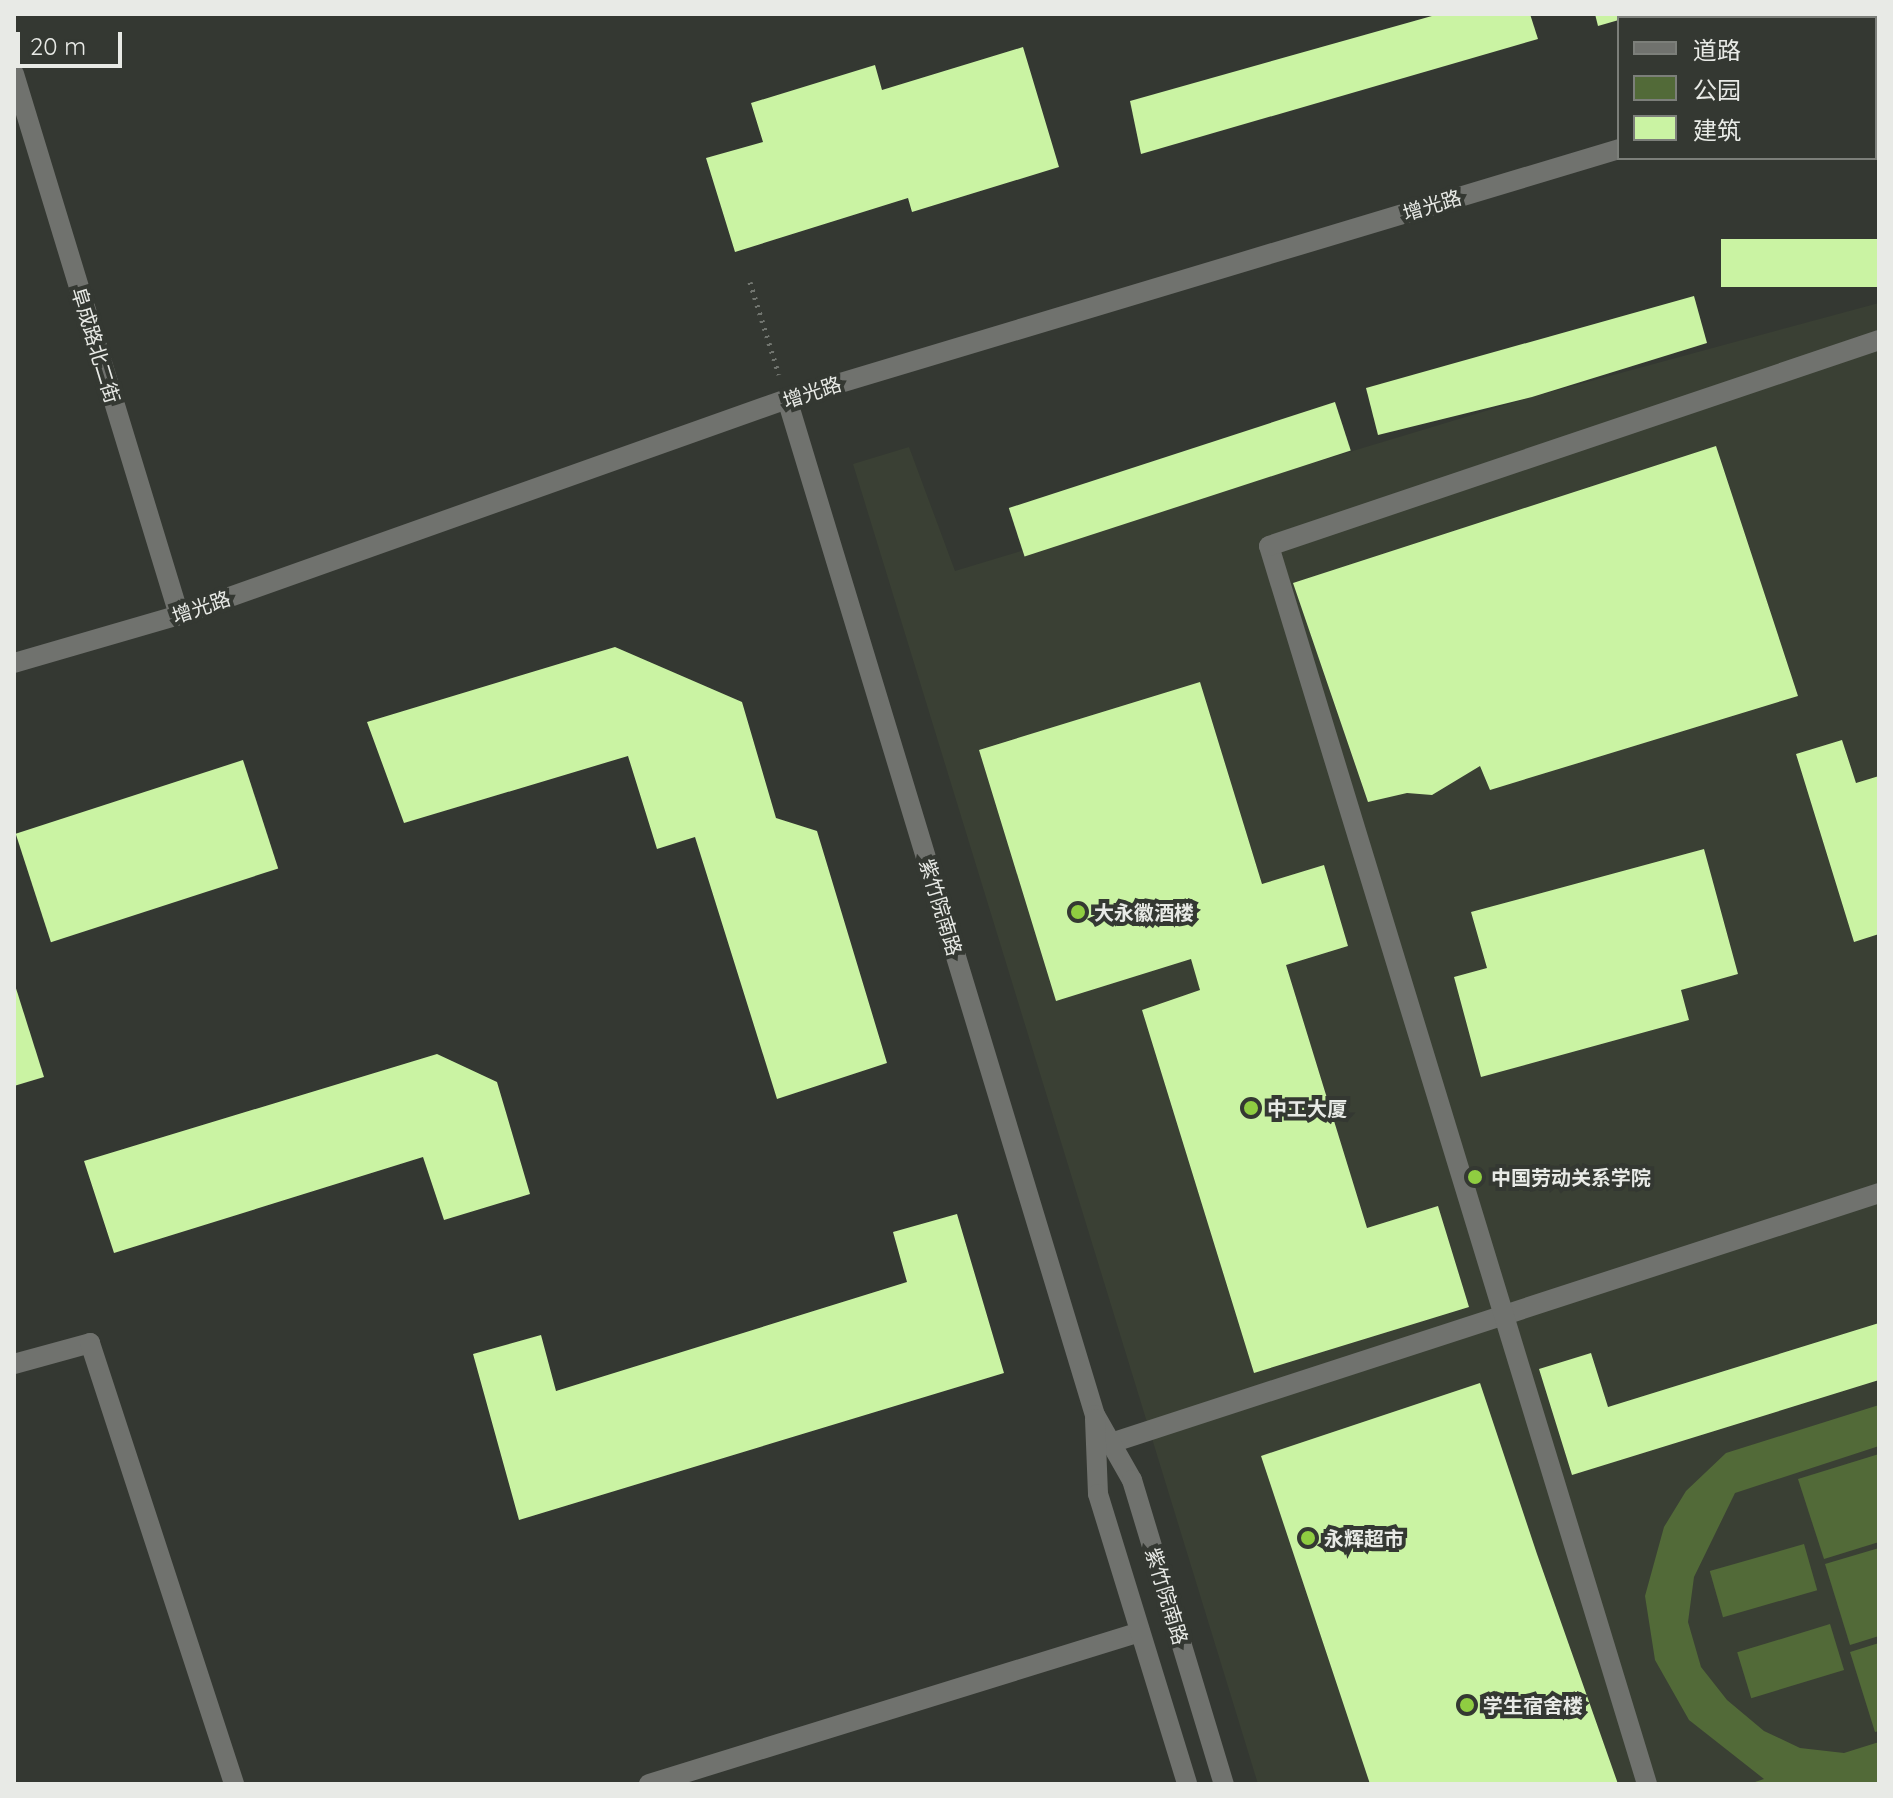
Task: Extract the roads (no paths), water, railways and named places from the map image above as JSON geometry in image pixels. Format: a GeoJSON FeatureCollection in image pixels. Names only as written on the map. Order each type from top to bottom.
{"type":"FeatureCollection","features":[{"type":"Feature","properties":{"kind":"street","name":"阜成路北二街"},"geometry":{"type":"LineString","coordinates":[[14,74],[179,615]]}},
{"type":"Feature","properties":{"kind":"street","name":"增光路"},"geometry":{"type":"LineString","coordinates":[[14,663],[179,615],[787,399],[1617,150]]}},
{"type":"Feature","properties":{"kind":"street"},"geometry":{"type":"LineString","coordinates":[[1647,1784],[1269,546],[1879,340]]}},
{"type":"Feature","properties":{"kind":"street","name":"紫竹院南路"},"geometry":{"type":"LineString","coordinates":[[787,399],[1095,1415],[1132,1480],[1224,1784]]}},
{"type":"Feature","properties":{"kind":"street"},"geometry":{"type":"LineString","coordinates":[[1111,1443],[1879,1193]]}},
{"type":"Feature","properties":{"kind":"street"},"geometry":{"type":"LineString","coordinates":[[14,1364],[90,1343],[234,1784]]}},
{"type":"Feature","properties":{"kind":"street","name":"紫竹院南路"},"geometry":{"type":"LineString","coordinates":[[1095,1415],[1098,1494],[1187,1784]]}},
{"type":"Feature","properties":{"kind":"street"},"geometry":{"type":"LineString","coordinates":[[649,1784],[1140,1632]]}},
{"type":"Feature","properties":{"kind":"place","name":"大永徽酒楼"},"geometry":{"type":"Point","coordinates":[1078,912]}},
{"type":"Feature","properties":{"kind":"place","name":"中工大厦"},"geometry":{"type":"Point","coordinates":[1251,1108]}},
{"type":"Feature","properties":{"kind":"place","name":"中国劳动关系学院"},"geometry":{"type":"Point","coordinates":[1475,1177]}},
{"type":"Feature","properties":{"kind":"place","name":"永辉超市"},"geometry":{"type":"Point","coordinates":[1308,1538]}},
{"type":"Feature","properties":{"kind":"place","name":"学生宿舍楼"},"geometry":{"type":"Point","coordinates":[1467,1705]}}]}
